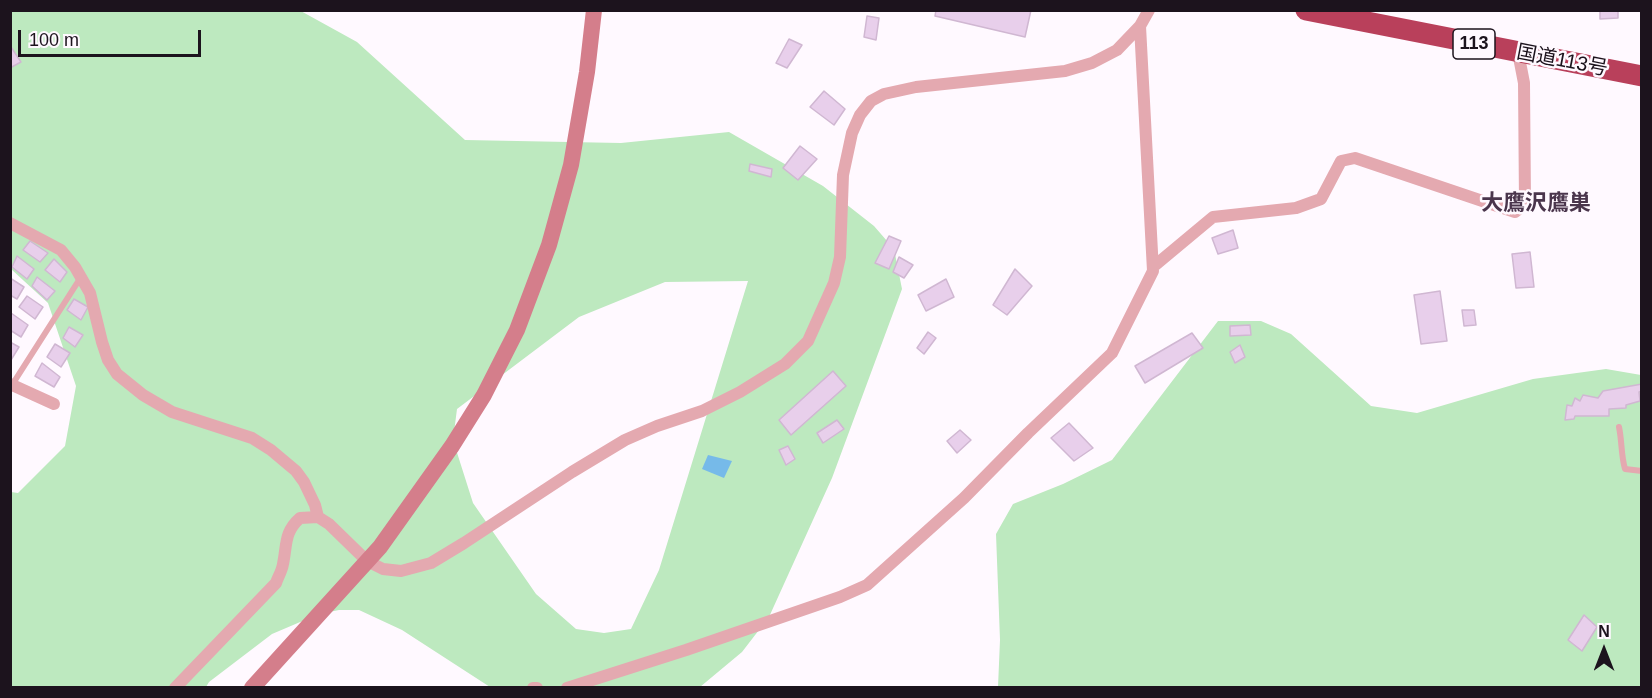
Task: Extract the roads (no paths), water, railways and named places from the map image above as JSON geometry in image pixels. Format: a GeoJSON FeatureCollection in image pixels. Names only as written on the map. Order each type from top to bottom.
{"type":"FeatureCollection","features":[{"type":"Feature","properties":{"kind":"highway","name":"国道113号"},"geometry":{"type":"LineString","coordinates":[[1306,10],[1641,76]]}},
{"type":"Feature","properties":{"kind":"street"},"geometry":{"type":"LineString","coordinates":[[252,687],[380,547],[452,446],[484,395],[517,330],[549,245],[571,165],[587,72],[594,10]]}},
{"type":"Feature","properties":{"kind":"street"},"geometry":{"type":"LineString","coordinates":[[175,687],[276,583],[283,566],[286,540],[290,530],[300,518],[318,517],[336,530],[368,561],[383,569],[401,571],[431,563],[625,440],[720,403],[785,364],[808,341],[834,283],[840,257],[843,175],[852,133],[860,115],[871,101],[884,94],[916,87],[1065,71],[1092,63],[1117,50],[1140,26],[1149,10]]}},
{"type":"Feature","properties":{"kind":"street"},"geometry":{"type":"LineString","coordinates":[[567,687],[686,650],[840,597],[867,585],[964,498],[1028,432],[1112,353],[1153,271],[1140,26]]}},
{"type":"Feature","properties":{"kind":"street"},"geometry":{"type":"LineString","coordinates":[[1153,267],[1213,217],[1296,208],[1322,199],[1341,161],[1355,158],[1515,212],[1525,204],[1524,83],[1518,52]]}},
{"type":"Feature","properties":{"kind":"street"},"geometry":{"type":"LineString","coordinates":[[12,228],[61,250],[75,267],[90,294],[108,360],[117,374],[143,395],[172,412],[252,438],[271,450],[296,471],[304,482],[318,517]]}},
{"type":"Feature","properties":{"kind":"street"},"geometry":{"type":"LineString","coordinates":[[11,384],[54,404]]}},
{"type":"Feature","properties":{"kind":"lane"},"geometry":{"type":"LineString","coordinates":[[11,384],[81,277]]}},
{"type":"Feature","properties":{"kind":"lane"},"geometry":{"type":"LineString","coordinates":[[1619,427],[1625,469],[1641,471]]}},
{"type":"Feature","properties":{"kind":"water"},"geometry":{"type":"Polygon","coordinates":[[[708,455],[732,461],[724,478],[702,469],[708,455]]]}},
{"type":"Feature","properties":{"kind":"district","name":"大鷹沢鷹巣"},"geometry":{"type":"Point","coordinates":[1536,204]}}]}
